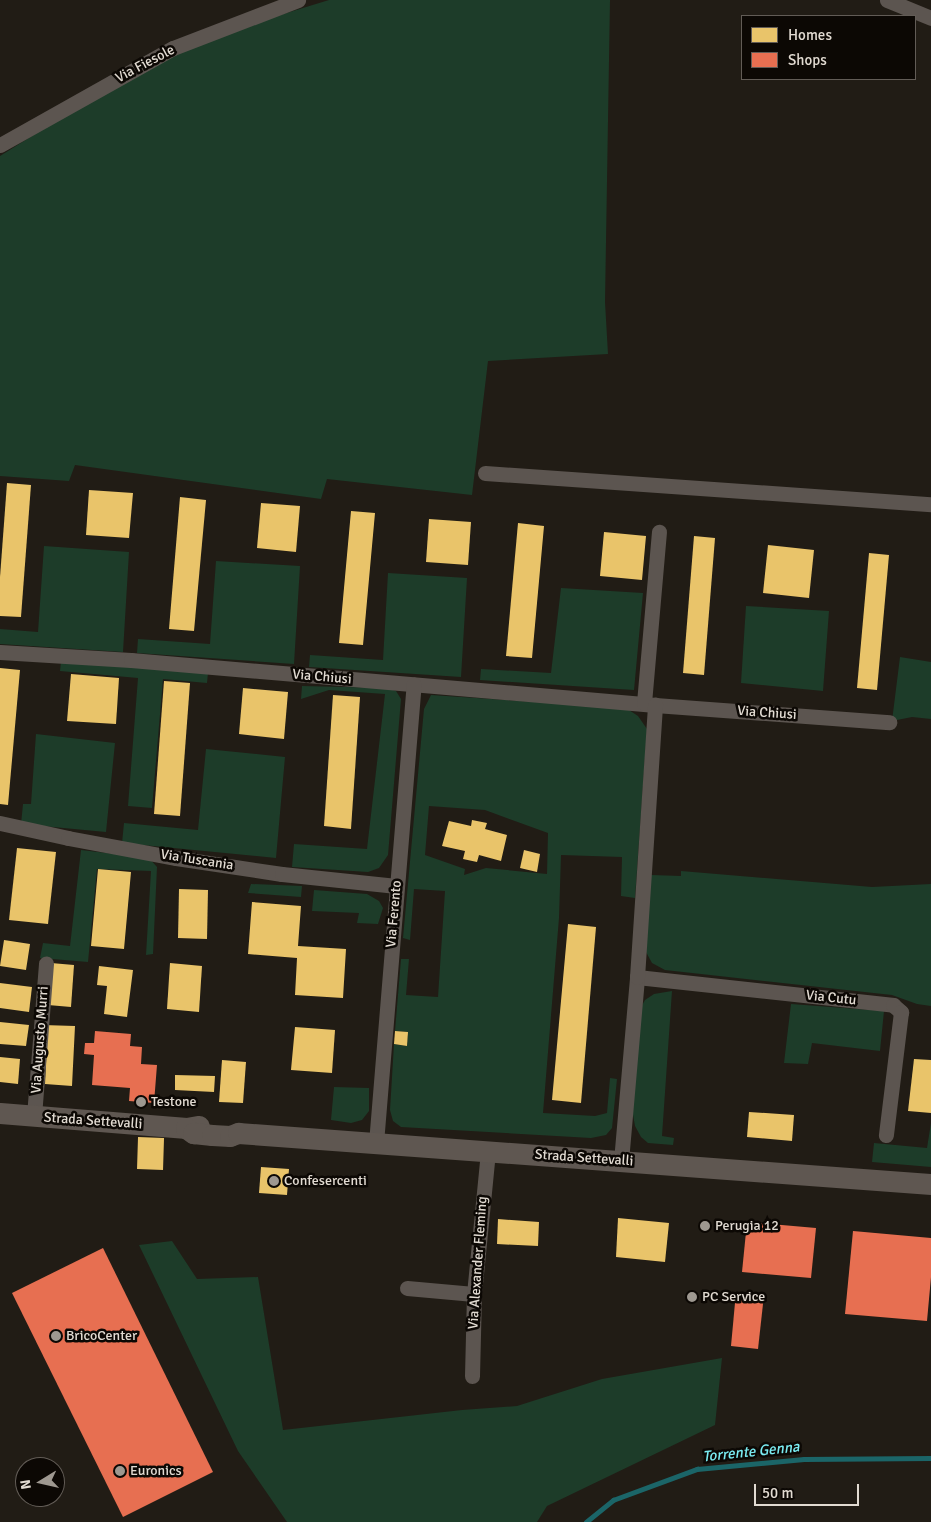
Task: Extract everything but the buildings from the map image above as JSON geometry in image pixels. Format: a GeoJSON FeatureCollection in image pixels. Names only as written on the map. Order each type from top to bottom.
{"type":"FeatureCollection","features":[{"type":"Feature","properties":{"kind":"main road","name":"Strada Settevalli"},"geometry":{"type":"LineString","coordinates":[[0,1113],[186,1128],[193,1126],[230,1128],[238,1133],[931,1184]]}},
{"type":"Feature","properties":{"kind":"street","name":"Via Fiesole"},"geometry":{"type":"LineString","coordinates":[[0,145],[173,48],[298,0]]}},
{"type":"Feature","properties":{"kind":"street"},"geometry":{"type":"LineString","coordinates":[[887,0],[931,18]]}},
{"type":"Feature","properties":{"kind":"street"},"geometry":{"type":"LineString","coordinates":[[484,472],[931,504]]}},
{"type":"Feature","properties":{"kind":"street"},"geometry":{"type":"LineString","coordinates":[[621,1161],[636,977],[659,532]]}},
{"type":"Feature","properties":{"kind":"street","name":"Via Chiusi"},"geometry":{"type":"LineString","coordinates":[[0,652],[889,722]]}},
{"type":"Feature","properties":{"kind":"street","name":"Via Ferento"},"geometry":{"type":"LineString","coordinates":[[376,1144],[414,685]]}},
{"type":"Feature","properties":{"kind":"street","name":"Via Tuscania"},"geometry":{"type":"LineString","coordinates":[[0,823],[176,858],[282,874],[396,886]]}},
{"type":"Feature","properties":{"kind":"street","name":"Via Augusto Murri"},"geometry":{"type":"LineString","coordinates":[[34,1116],[46,963]]}},
{"type":"Feature","properties":{"kind":"street","name":"Via Cutu"},"geometry":{"type":"LineString","coordinates":[[636,977],[892,1005],[901,1012],[886,1135]]}},
{"type":"Feature","properties":{"kind":"street","name":"Via Alexander Fleming"},"geometry":{"type":"LineString","coordinates":[[472,1376],[474,1294],[488,1151]]}},
{"type":"Feature","properties":{"kind":"street"},"geometry":{"type":"LineString","coordinates":[[408,1288],[474,1294]]}},
{"type":"Feature","properties":{"kind":"green space"},"geometry":{"type":"Polygon","coordinates":[[[329,0],[610,0],[605,302],[608,354],[488,361],[472,495],[327,479],[321,499],[75,465],[69,481],[0,476],[0,156],[173,48],[329,0]]]}},
{"type":"Feature","properties":{"kind":"green space"},"geometry":{"type":"Polygon","coordinates":[[[44,546],[129,552],[123,652],[0,644],[0,629],[38,632],[44,546]]]}},
{"type":"Feature","properties":{"kind":"green space"},"geometry":{"type":"Polygon","coordinates":[[[216,561],[300,566],[294,664],[137,653],[138,639],[210,644],[216,561]]]}},
{"type":"Feature","properties":{"kind":"green space"},"geometry":{"type":"Polygon","coordinates":[[[388,573],[467,578],[461,677],[309,667],[310,655],[383,660],[388,573]]]}},
{"type":"Feature","properties":{"kind":"green space"},"geometry":{"type":"Polygon","coordinates":[[[561,588],[643,593],[634,690],[480,680],[481,669],[551,673],[561,588]]]}},
{"type":"Feature","properties":{"kind":"green space"},"geometry":{"type":"Polygon","coordinates":[[[746,606],[829,611],[823,691],[741,683],[746,606]]]}},
{"type":"Feature","properties":{"kind":"green space"},"geometry":{"type":"Polygon","coordinates":[[[900,657],[931,662],[931,719],[912,717],[892,721],[900,657]]]}},
{"type":"Feature","properties":{"kind":"green space"},"geometry":{"type":"Polygon","coordinates":[[[61,661],[208,673],[207,683],[163,679],[152,808],[128,806],[138,678],[60,671],[61,661]]]}},
{"type":"Feature","properties":{"kind":"green space"},"geometry":{"type":"Polygon","coordinates":[[[302,686],[387,688],[396,691],[401,699],[388,855],[379,868],[368,872],[292,867],[294,844],[367,849],[385,694],[329,690],[301,699],[302,686]]]}},
{"type":"Feature","properties":{"kind":"green space"},"geometry":{"type":"Polygon","coordinates":[[[431,695],[626,708],[638,716],[647,729],[635,898],[621,896],[622,857],[561,855],[559,918],[543,1113],[595,1116],[607,1113],[610,1078],[617,1079],[612,1128],[606,1135],[591,1138],[401,1127],[393,1121],[390,1110],[394,1044],[407,1046],[408,1032],[395,1031],[401,959],[409,959],[406,995],[438,997],[445,891],[414,889],[410,940],[403,938],[424,709],[431,695]],[[429,806],[425,855],[465,869],[464,875],[486,868],[547,874],[548,833],[485,810],[429,806]]]}},
{"type":"Feature","properties":{"kind":"green space"},"geometry":{"type":"Polygon","coordinates":[[[36,734],[115,743],[106,832],[21,824],[23,804],[31,804],[36,734]]]}},
{"type":"Feature","properties":{"kind":"green space"},"geometry":{"type":"Polygon","coordinates":[[[206,749],[285,757],[276,858],[122,843],[124,823],[198,830],[206,749]]]}},
{"type":"Feature","properties":{"kind":"green space"},"geometry":{"type":"Polygon","coordinates":[[[81,850],[149,858],[157,867],[153,954],[146,955],[151,871],[97,869],[88,962],[40,958],[43,943],[70,946],[81,850]]]}},
{"type":"Feature","properties":{"kind":"green space"},"geometry":{"type":"Polygon","coordinates":[[[681,871],[872,887],[931,884],[931,1006],[917,1004],[892,995],[665,970],[652,963],[646,952],[651,875],[681,876],[681,871]]]}},
{"type":"Feature","properties":{"kind":"green space"},"geometry":{"type":"Polygon","coordinates":[[[251,884],[302,886],[301,897],[248,893],[251,884]]]}},
{"type":"Feature","properties":{"kind":"green space"},"geometry":{"type":"Polygon","coordinates":[[[314,890],[367,894],[379,901],[383,908],[378,924],[357,923],[359,913],[312,911],[314,890]]]}},
{"type":"Feature","properties":{"kind":"green space"},"geometry":{"type":"Polygon","coordinates":[[[672,991],[662,1136],[674,1138],[673,1145],[648,1143],[641,1137],[635,1126],[632,1109],[640,1009],[645,1000],[654,994],[672,991]]]}},
{"type":"Feature","properties":{"kind":"green space"},"geometry":{"type":"Polygon","coordinates":[[[791,1004],[884,1011],[880,1051],[812,1043],[808,1064],[784,1063],[791,1004]]]}},
{"type":"Feature","properties":{"kind":"green space"},"geometry":{"type":"Polygon","coordinates":[[[334,1087],[369,1088],[369,1111],[362,1120],[351,1123],[331,1120],[334,1087]]]}},
{"type":"Feature","properties":{"kind":"green space"},"geometry":{"type":"Polygon","coordinates":[[[931,1123],[931,1167],[872,1162],[874,1143],[927,1148],[931,1123]]]}},
{"type":"Feature","properties":{"kind":"green space"},"geometry":{"type":"Polygon","coordinates":[[[172,1241],[197,1279],[258,1277],[283,1430],[462,1410],[517,1406],[602,1379],[722,1358],[715,1425],[547,1506],[537,1522],[287,1522],[238,1451],[139,1245],[172,1241]]]}},
{"type":"Feature","properties":{"kind":"waterway","name":"Torrente Genna"},"geometry":{"type":"LineString","coordinates":[[586,1522],[613,1500],[697,1469],[804,1459],[931,1458]]}},
{"type":"Feature","properties":{"kind":"place","name":"Testone"},"geometry":{"type":"Point","coordinates":[141,1102]}},
{"type":"Feature","properties":{"kind":"place","name":"Confesercenti"},"geometry":{"type":"Point","coordinates":[274,1181]}},
{"type":"Feature","properties":{"kind":"place","name":"Perugia 12"},"geometry":{"type":"Point","coordinates":[705,1226]}},
{"type":"Feature","properties":{"kind":"place","name":"PC Service"},"geometry":{"type":"Point","coordinates":[692,1297]}},
{"type":"Feature","properties":{"kind":"place","name":"BricoCenter"},"geometry":{"type":"Point","coordinates":[56,1336]}},
{"type":"Feature","properties":{"kind":"place","name":"Euronics"},"geometry":{"type":"Point","coordinates":[120,1471]}}]}
